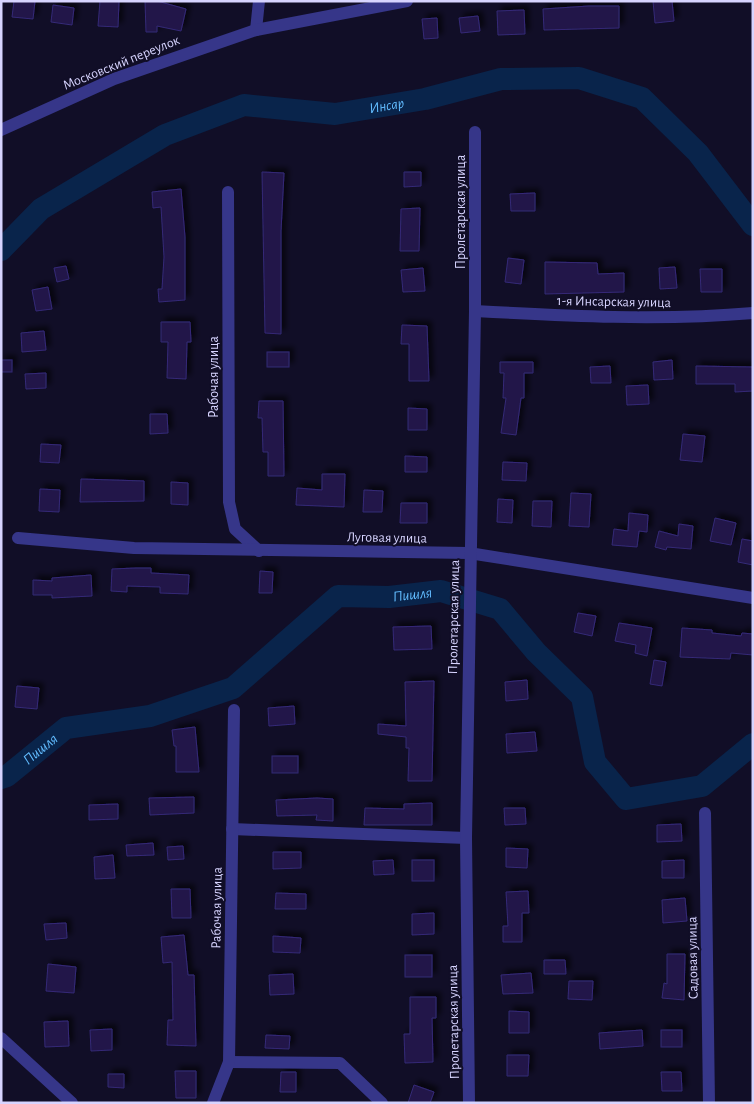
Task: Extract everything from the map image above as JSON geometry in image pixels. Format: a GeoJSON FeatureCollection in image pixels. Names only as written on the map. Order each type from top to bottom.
{"type":"FeatureCollection","features":[{"type":"Feature","properties":{"kind":"street"},"geometry":{"type":"LineString","coordinates":[[256,30],[259,1]]}},
{"type":"Feature","properties":{"kind":"street","name":"Московский переулок"},"geometry":{"type":"LineString","coordinates":[[1,130],[114,79],[256,30],[400,2]]}},
{"type":"Feature","properties":{"kind":"street","name":"Пролетарская улица"},"geometry":{"type":"LineString","coordinates":[[469,1103],[466,838],[475,132]]}},
{"type":"Feature","properties":{"kind":"street","name":"Рабочая улица"},"geometry":{"type":"LineString","coordinates":[[228,192],[228,502],[235,529],[259,551]]}},
{"type":"Feature","properties":{"kind":"street","name":"1-я Инсарская улица"},"geometry":{"type":"LineString","coordinates":[[474,310],[646,318],[706,317],[753,313]]}},
{"type":"Feature","properties":{"kind":"street","name":"Луговая улица"},"geometry":{"type":"LineString","coordinates":[[18,538],[134,548],[469,553],[753,598]]}},
{"type":"Feature","properties":{"kind":"street","name":"Рабочая улица"},"geometry":{"type":"LineString","coordinates":[[213,1103],[228,1062],[234,710]]}},
{"type":"Feature","properties":{"kind":"street","name":"Садовая улица"},"geometry":{"type":"LineString","coordinates":[[705,813],[709,1103]]}},
{"type":"Feature","properties":{"kind":"street"},"geometry":{"type":"LineString","coordinates":[[232,829],[466,838]]}},
{"type":"Feature","properties":{"kind":"street"},"geometry":{"type":"LineString","coordinates":[[1,1038],[72,1103]]}},
{"type":"Feature","properties":{"kind":"street"},"geometry":{"type":"LineString","coordinates":[[228,1062],[340,1063],[382,1103]]}},
{"type":"Feature","properties":{"kind":"building"},"geometry":{"type":"Polygon","coordinates":[[[14,1],[35,1],[33,19],[12,17],[14,1]]]}},
{"type":"Feature","properties":{"kind":"building"},"geometry":{"type":"Polygon","coordinates":[[[100,1],[119,1],[118,27],[98,26],[100,1]]]}},
{"type":"Feature","properties":{"kind":"building"},"geometry":{"type":"Polygon","coordinates":[[[145,1],[157,1],[186,9],[181,31],[157,26],[157,32],[146,32],[145,1]]]}},
{"type":"Feature","properties":{"kind":"building"},"geometry":{"type":"Polygon","coordinates":[[[653,1],[672,1],[674,21],[655,23],[653,1]]]}},
{"type":"Feature","properties":{"kind":"building"},"geometry":{"type":"Polygon","coordinates":[[[53,5],[74,8],[72,25],[51,22],[53,5]]]}},
{"type":"Feature","properties":{"kind":"building"},"geometry":{"type":"Polygon","coordinates":[[[619,6],[619,28],[544,30],[543,9],[619,6]]]}},
{"type":"Feature","properties":{"kind":"building"},"geometry":{"type":"Polygon","coordinates":[[[524,10],[525,34],[498,35],[497,11],[524,10]]]}},
{"type":"Feature","properties":{"kind":"building"},"geometry":{"type":"Polygon","coordinates":[[[478,16],[480,31],[461,33],[459,18],[478,16]]]}},
{"type":"Feature","properties":{"kind":"building"},"geometry":{"type":"Polygon","coordinates":[[[437,18],[438,38],[424,39],[422,19],[437,18]]]}},
{"type":"Feature","properties":{"kind":"building"},"geometry":{"type":"Polygon","coordinates":[[[262,172],[284,173],[281,231],[281,334],[265,333],[262,172]]]}},
{"type":"Feature","properties":{"kind":"building"},"geometry":{"type":"Polygon","coordinates":[[[404,172],[421,172],[421,186],[404,187],[404,172]]]}},
{"type":"Feature","properties":{"kind":"building"},"geometry":{"type":"Polygon","coordinates":[[[181,189],[185,237],[185,300],[159,302],[158,289],[162,289],[164,257],[161,207],[153,208],[152,192],[181,189]]]}},
{"type":"Feature","properties":{"kind":"building"},"geometry":{"type":"Polygon","coordinates":[[[535,193],[535,211],[511,211],[510,194],[535,193]]]}},
{"type":"Feature","properties":{"kind":"building"},"geometry":{"type":"Polygon","coordinates":[[[420,208],[419,251],[400,251],[401,209],[420,208]]]}},
{"type":"Feature","properties":{"kind":"building"},"geometry":{"type":"Polygon","coordinates":[[[508,258],[524,260],[521,284],[505,282],[508,258]]]}},
{"type":"Feature","properties":{"kind":"building"},"geometry":{"type":"Polygon","coordinates":[[[545,262],[597,263],[598,274],[624,273],[624,292],[545,294],[545,262]]]}},
{"type":"Feature","properties":{"kind":"building"},"geometry":{"type":"Polygon","coordinates":[[[66,266],[69,279],[57,282],[54,268],[66,266]]]}},
{"type":"Feature","properties":{"kind":"building"},"geometry":{"type":"Polygon","coordinates":[[[675,267],[677,288],[660,289],[659,268],[675,267]]]}},
{"type":"Feature","properties":{"kind":"building"},"geometry":{"type":"Polygon","coordinates":[[[423,268],[425,291],[403,292],[401,270],[423,268]]]}},
{"type":"Feature","properties":{"kind":"building"},"geometry":{"type":"Polygon","coordinates":[[[700,269],[722,269],[722,292],[701,292],[700,269]]]}},
{"type":"Feature","properties":{"kind":"building"},"geometry":{"type":"Polygon","coordinates":[[[48,287],[52,309],[36,311],[32,290],[48,287]]]}},
{"type":"Feature","properties":{"kind":"building"},"geometry":{"type":"Polygon","coordinates":[[[161,322],[190,322],[191,342],[187,342],[186,379],[167,378],[168,342],[161,342],[161,322]]]}},
{"type":"Feature","properties":{"kind":"building"},"geometry":{"type":"Polygon","coordinates":[[[402,325],[427,326],[429,381],[409,381],[409,344],[401,344],[402,325]]]}},
{"type":"Feature","properties":{"kind":"building"},"geometry":{"type":"Polygon","coordinates":[[[44,331],[46,350],[22,352],[21,333],[44,331]]]}},
{"type":"Feature","properties":{"kind":"building"},"geometry":{"type":"Polygon","coordinates":[[[267,352],[289,352],[289,367],[267,367],[267,352]]]}},
{"type":"Feature","properties":{"kind":"building"},"geometry":{"type":"Polygon","coordinates":[[[1,360],[12,360],[12,372],[1,372],[1,360]]]}},
{"type":"Feature","properties":{"kind":"building"},"geometry":{"type":"Polygon","coordinates":[[[672,360],[673,379],[654,380],[653,362],[672,360]]]}},
{"type":"Feature","properties":{"kind":"building"},"geometry":{"type":"Polygon","coordinates":[[[500,362],[533,362],[533,373],[524,373],[524,398],[521,398],[516,435],[501,433],[506,398],[503,398],[504,373],[500,373],[500,362]]]}},
{"type":"Feature","properties":{"kind":"building"},"geometry":{"type":"Polygon","coordinates":[[[610,366],[611,383],[591,383],[590,367],[610,366]]]}},
{"type":"Feature","properties":{"kind":"building"},"geometry":{"type":"Polygon","coordinates":[[[696,366],[753,367],[753,391],[735,392],[735,384],[696,384],[696,366]]]}},
{"type":"Feature","properties":{"kind":"building"},"geometry":{"type":"Polygon","coordinates":[[[46,373],[46,388],[26,389],[25,374],[46,373]]]}},
{"type":"Feature","properties":{"kind":"building"},"geometry":{"type":"Polygon","coordinates":[[[648,385],[649,404],[627,405],[626,386],[648,385]]]}},
{"type":"Feature","properties":{"kind":"building"},"geometry":{"type":"Polygon","coordinates":[[[259,401],[283,401],[284,476],[268,476],[268,452],[263,452],[262,418],[258,418],[259,401]]]}},
{"type":"Feature","properties":{"kind":"building"},"geometry":{"type":"Polygon","coordinates":[[[408,408],[427,409],[427,430],[408,430],[408,408]]]}},
{"type":"Feature","properties":{"kind":"building"},"geometry":{"type":"Polygon","coordinates":[[[150,414],[167,414],[168,433],[150,434],[150,414]]]}},
{"type":"Feature","properties":{"kind":"building"},"geometry":{"type":"Polygon","coordinates":[[[683,434],[705,436],[702,462],[680,460],[683,434]]]}},
{"type":"Feature","properties":{"kind":"building"},"geometry":{"type":"Polygon","coordinates":[[[41,444],[61,445],[59,463],[40,462],[41,444]]]}},
{"type":"Feature","properties":{"kind":"building"},"geometry":{"type":"Polygon","coordinates":[[[405,456],[427,457],[427,472],[405,472],[405,456]]]}},
{"type":"Feature","properties":{"kind":"building"},"geometry":{"type":"Polygon","coordinates":[[[503,462],[527,463],[526,481],[502,480],[503,462]]]}},
{"type":"Feature","properties":{"kind":"building"},"geometry":{"type":"Polygon","coordinates":[[[322,474],[345,474],[344,507],[296,505],[297,488],[322,490],[322,474]]]}},
{"type":"Feature","properties":{"kind":"building"},"geometry":{"type":"Polygon","coordinates":[[[81,479],[144,481],[144,501],[80,502],[81,479]]]}},
{"type":"Feature","properties":{"kind":"building"},"geometry":{"type":"Polygon","coordinates":[[[171,482],[188,483],[188,505],[171,504],[171,482]]]}},
{"type":"Feature","properties":{"kind":"building"},"geometry":{"type":"Polygon","coordinates":[[[40,489],[60,490],[59,512],[39,511],[40,489]]]}},
{"type":"Feature","properties":{"kind":"building"},"geometry":{"type":"Polygon","coordinates":[[[364,490],[383,491],[382,512],[363,512],[364,490]]]}},
{"type":"Feature","properties":{"kind":"building"},"geometry":{"type":"Polygon","coordinates":[[[571,493],[591,494],[589,527],[569,526],[571,493]]]}},
{"type":"Feature","properties":{"kind":"building"},"geometry":{"type":"Polygon","coordinates":[[[498,499],[513,500],[512,523],[497,522],[498,499]]]}},
{"type":"Feature","properties":{"kind":"building"},"geometry":{"type":"Polygon","coordinates":[[[533,501],[552,501],[551,527],[532,526],[533,501]]]}},
{"type":"Feature","properties":{"kind":"building"},"geometry":{"type":"Polygon","coordinates":[[[401,503],[427,503],[427,523],[400,523],[401,503]]]}},
{"type":"Feature","properties":{"kind":"building"},"geometry":{"type":"Polygon","coordinates":[[[629,513],[648,515],[647,532],[639,531],[637,547],[612,545],[614,529],[628,531],[629,513]]]}},
{"type":"Feature","properties":{"kind":"building"},"geometry":{"type":"Polygon","coordinates":[[[715,518],[736,523],[731,545],[710,541],[715,518]]]}},
{"type":"Feature","properties":{"kind":"building"},"geometry":{"type":"Polygon","coordinates":[[[679,524],[693,526],[691,549],[667,547],[666,550],[655,547],[659,531],[678,536],[679,524]]]}},
{"type":"Feature","properties":{"kind":"building"},"geometry":{"type":"Polygon","coordinates":[[[742,539],[753,541],[753,565],[738,562],[742,539]]]}},
{"type":"Feature","properties":{"kind":"building"},"geometry":{"type":"Polygon","coordinates":[[[151,568],[151,573],[189,575],[188,594],[160,593],[160,587],[127,586],[127,592],[111,591],[112,569],[151,568]]]}},
{"type":"Feature","properties":{"kind":"building"},"geometry":{"type":"Polygon","coordinates":[[[260,571],[273,572],[272,593],[259,593],[260,571]]]}},
{"type":"Feature","properties":{"kind":"building"},"geometry":{"type":"Polygon","coordinates":[[[91,575],[92,596],[52,598],[52,595],[33,595],[33,580],[52,581],[52,578],[91,575]]]}},
{"type":"Feature","properties":{"kind":"building"},"geometry":{"type":"Polygon","coordinates":[[[578,613],[596,616],[592,636],[574,632],[578,613]]]}},
{"type":"Feature","properties":{"kind":"building"},"geometry":{"type":"Polygon","coordinates":[[[619,623],[652,628],[647,656],[635,653],[636,645],[615,641],[619,623]]]}},
{"type":"Feature","properties":{"kind":"building"},"geometry":{"type":"Polygon","coordinates":[[[431,626],[432,649],[394,650],[393,627],[431,626]]]}},
{"type":"Feature","properties":{"kind":"building"},"geometry":{"type":"Polygon","coordinates":[[[682,628],[712,630],[712,633],[741,636],[742,633],[753,634],[753,655],[731,653],[730,659],[680,657],[682,628]]]}},
{"type":"Feature","properties":{"kind":"building"},"geometry":{"type":"Polygon","coordinates":[[[654,660],[666,662],[662,686],[650,684],[654,660]]]}},
{"type":"Feature","properties":{"kind":"building"},"geometry":{"type":"Polygon","coordinates":[[[527,680],[528,699],[506,701],[505,682],[527,680]]]}},
{"type":"Feature","properties":{"kind":"building"},"geometry":{"type":"Polygon","coordinates":[[[434,681],[432,781],[408,781],[409,748],[406,748],[406,737],[378,734],[378,724],[406,726],[405,682],[434,681]]]}},
{"type":"Feature","properties":{"kind":"building"},"geometry":{"type":"Polygon","coordinates":[[[17,686],[39,688],[37,709],[15,707],[17,686]]]}},
{"type":"Feature","properties":{"kind":"building"},"geometry":{"type":"Polygon","coordinates":[[[294,706],[295,724],[269,726],[268,708],[294,706]]]}},
{"type":"Feature","properties":{"kind":"building"},"geometry":{"type":"Polygon","coordinates":[[[195,727],[199,772],[176,772],[176,746],[174,746],[172,730],[195,727]]]}},
{"type":"Feature","properties":{"kind":"building"},"geometry":{"type":"Polygon","coordinates":[[[535,732],[537,751],[507,753],[506,734],[535,732]]]}},
{"type":"Feature","properties":{"kind":"building"},"geometry":{"type":"Polygon","coordinates":[[[272,756],[298,756],[298,773],[272,773],[272,756]]]}},
{"type":"Feature","properties":{"kind":"building"},"geometry":{"type":"Polygon","coordinates":[[[194,797],[194,813],[150,815],[149,798],[194,797]]]}},
{"type":"Feature","properties":{"kind":"building"},"geometry":{"type":"Polygon","coordinates":[[[333,799],[333,821],[316,820],[317,815],[277,816],[276,800],[333,799]]]}},
{"type":"Feature","properties":{"kind":"building"},"geometry":{"type":"Polygon","coordinates":[[[432,803],[432,825],[364,825],[365,808],[404,809],[404,804],[432,803]]]}},
{"type":"Feature","properties":{"kind":"building"},"geometry":{"type":"Polygon","coordinates":[[[118,804],[118,819],[89,820],[89,805],[118,804]]]}},
{"type":"Feature","properties":{"kind":"building"},"geometry":{"type":"Polygon","coordinates":[[[504,808],[525,808],[526,824],[505,825],[504,808]]]}},
{"type":"Feature","properties":{"kind":"building"},"geometry":{"type":"Polygon","coordinates":[[[681,824],[682,841],[657,842],[657,825],[681,824]]]}},
{"type":"Feature","properties":{"kind":"building"},"geometry":{"type":"Polygon","coordinates":[[[153,843],[154,855],[127,856],[126,845],[153,843]]]}},
{"type":"Feature","properties":{"kind":"building"},"geometry":{"type":"Polygon","coordinates":[[[183,846],[184,859],[168,860],[167,847],[183,846]]]}},
{"type":"Feature","properties":{"kind":"building"},"geometry":{"type":"Polygon","coordinates":[[[506,848],[528,849],[527,868],[506,867],[506,848]]]}},
{"type":"Feature","properties":{"kind":"building"},"geometry":{"type":"Polygon","coordinates":[[[273,852],[301,852],[301,868],[273,869],[273,852]]]}},
{"type":"Feature","properties":{"kind":"building"},"geometry":{"type":"Polygon","coordinates":[[[113,855],[115,878],[95,879],[94,857],[113,855]]]}},
{"type":"Feature","properties":{"kind":"building"},"geometry":{"type":"Polygon","coordinates":[[[393,860],[394,874],[374,875],[373,861],[393,860]]]}},
{"type":"Feature","properties":{"kind":"building"},"geometry":{"type":"Polygon","coordinates":[[[412,860],[434,860],[434,881],[412,881],[412,860]]]}},
{"type":"Feature","properties":{"kind":"building"},"geometry":{"type":"Polygon","coordinates":[[[684,860],[684,878],[662,878],[662,861],[684,860]]]}},
{"type":"Feature","properties":{"kind":"building"},"geometry":{"type":"Polygon","coordinates":[[[171,889],[190,889],[191,918],[172,918],[171,889]]]}},
{"type":"Feature","properties":{"kind":"building"},"geometry":{"type":"Polygon","coordinates":[[[528,891],[529,913],[522,913],[522,942],[503,942],[503,926],[508,926],[506,892],[528,891]]]}},
{"type":"Feature","properties":{"kind":"building"},"geometry":{"type":"Polygon","coordinates":[[[276,893],[306,894],[306,909],[275,909],[276,893]]]}},
{"type":"Feature","properties":{"kind":"building"},"geometry":{"type":"Polygon","coordinates":[[[685,898],[687,921],[663,923],[662,900],[685,898]]]}},
{"type":"Feature","properties":{"kind":"building"},"geometry":{"type":"Polygon","coordinates":[[[434,913],[434,934],[412,935],[412,914],[434,913]]]}},
{"type":"Feature","properties":{"kind":"building"},"geometry":{"type":"Polygon","coordinates":[[[66,923],[67,938],[46,940],[44,924],[66,923]]]}},
{"type":"Feature","properties":{"kind":"building"},"geometry":{"type":"Polygon","coordinates":[[[184,935],[188,975],[194,975],[196,1046],[167,1045],[168,1020],[173,1020],[172,962],[163,963],[161,937],[184,935]]]}},
{"type":"Feature","properties":{"kind":"building"},"geometry":{"type":"Polygon","coordinates":[[[273,936],[301,938],[300,953],[273,952],[273,936]]]}},
{"type":"Feature","properties":{"kind":"building"},"geometry":{"type":"Polygon","coordinates":[[[667,954],[685,954],[684,1000],[662,998],[664,983],[667,984],[667,954]]]}},
{"type":"Feature","properties":{"kind":"building"},"geometry":{"type":"Polygon","coordinates":[[[405,955],[432,955],[432,977],[405,977],[405,955]]]}},
{"type":"Feature","properties":{"kind":"building"},"geometry":{"type":"Polygon","coordinates":[[[544,960],[565,960],[566,974],[544,974],[544,960]]]}},
{"type":"Feature","properties":{"kind":"building"},"geometry":{"type":"Polygon","coordinates":[[[48,964],[76,967],[74,993],[46,991],[48,964]]]}},
{"type":"Feature","properties":{"kind":"building"},"geometry":{"type":"Polygon","coordinates":[[[531,973],[533,993],[503,994],[501,975],[531,973]]]}},
{"type":"Feature","properties":{"kind":"building"},"geometry":{"type":"Polygon","coordinates":[[[293,974],[294,994],[270,995],[269,975],[293,974]]]}},
{"type":"Feature","properties":{"kind":"building"},"geometry":{"type":"Polygon","coordinates":[[[569,981],[593,981],[592,1000],[568,999],[569,981]]]}},
{"type":"Feature","properties":{"kind":"building"},"geometry":{"type":"Polygon","coordinates":[[[410,997],[436,997],[436,1018],[432,1018],[433,1062],[405,1063],[404,1034],[410,1034],[410,997]]]}},
{"type":"Feature","properties":{"kind":"building"},"geometry":{"type":"Polygon","coordinates":[[[509,1011],[529,1012],[529,1033],[509,1033],[509,1011]]]}},
{"type":"Feature","properties":{"kind":"building"},"geometry":{"type":"Polygon","coordinates":[[[68,1021],[69,1046],[45,1047],[44,1022],[68,1021]]]}},
{"type":"Feature","properties":{"kind":"building"},"geometry":{"type":"Polygon","coordinates":[[[112,1029],[112,1050],[91,1051],[90,1030],[112,1029]]]}},
{"type":"Feature","properties":{"kind":"building"},"geometry":{"type":"Polygon","coordinates":[[[642,1030],[643,1046],[600,1049],[599,1033],[642,1030]]]}},
{"type":"Feature","properties":{"kind":"building"},"geometry":{"type":"Polygon","coordinates":[[[661,1030],[682,1030],[682,1047],[661,1047],[661,1030]]]}},
{"type":"Feature","properties":{"kind":"building"},"geometry":{"type":"Polygon","coordinates":[[[266,1035],[290,1036],[289,1049],[265,1048],[266,1035]]]}},
{"type":"Feature","properties":{"kind":"building"},"geometry":{"type":"Polygon","coordinates":[[[507,1055],[529,1055],[528,1076],[507,1076],[507,1055]]]}},
{"type":"Feature","properties":{"kind":"building"},"geometry":{"type":"Polygon","coordinates":[[[175,1071],[196,1071],[196,1098],[176,1098],[175,1071]]]}},
{"type":"Feature","properties":{"kind":"building"},"geometry":{"type":"Polygon","coordinates":[[[281,1072],[296,1072],[296,1092],[280,1092],[281,1072]]]}},
{"type":"Feature","properties":{"kind":"building"},"geometry":{"type":"Polygon","coordinates":[[[661,1072],[681,1072],[682,1091],[662,1091],[661,1072]]]}},
{"type":"Feature","properties":{"kind":"building"},"geometry":{"type":"Polygon","coordinates":[[[108,1074],[124,1074],[124,1088],[108,1087],[108,1074]]]}},
{"type":"Feature","properties":{"kind":"building"},"geometry":{"type":"Polygon","coordinates":[[[414,1085],[434,1092],[430,1103],[408,1103],[414,1085]]]}},
{"type":"Feature","properties":{"kind":"waterway","name":"Инсар"},"geometry":{"type":"LineString","coordinates":[[1,250],[41,209],[165,135],[244,105],[335,114],[425,99],[501,79],[579,78],[642,98],[698,153],[753,225]]}},
{"type":"Feature","properties":{"kind":"waterway","name":"Пишля"},"geometry":{"type":"LineString","coordinates":[[1,778],[7,776],[66,728],[150,716],[233,688],[338,596],[389,597],[441,591],[500,609],[536,652],[582,697],[595,762],[626,799],[702,786],[753,744]]}}]}
